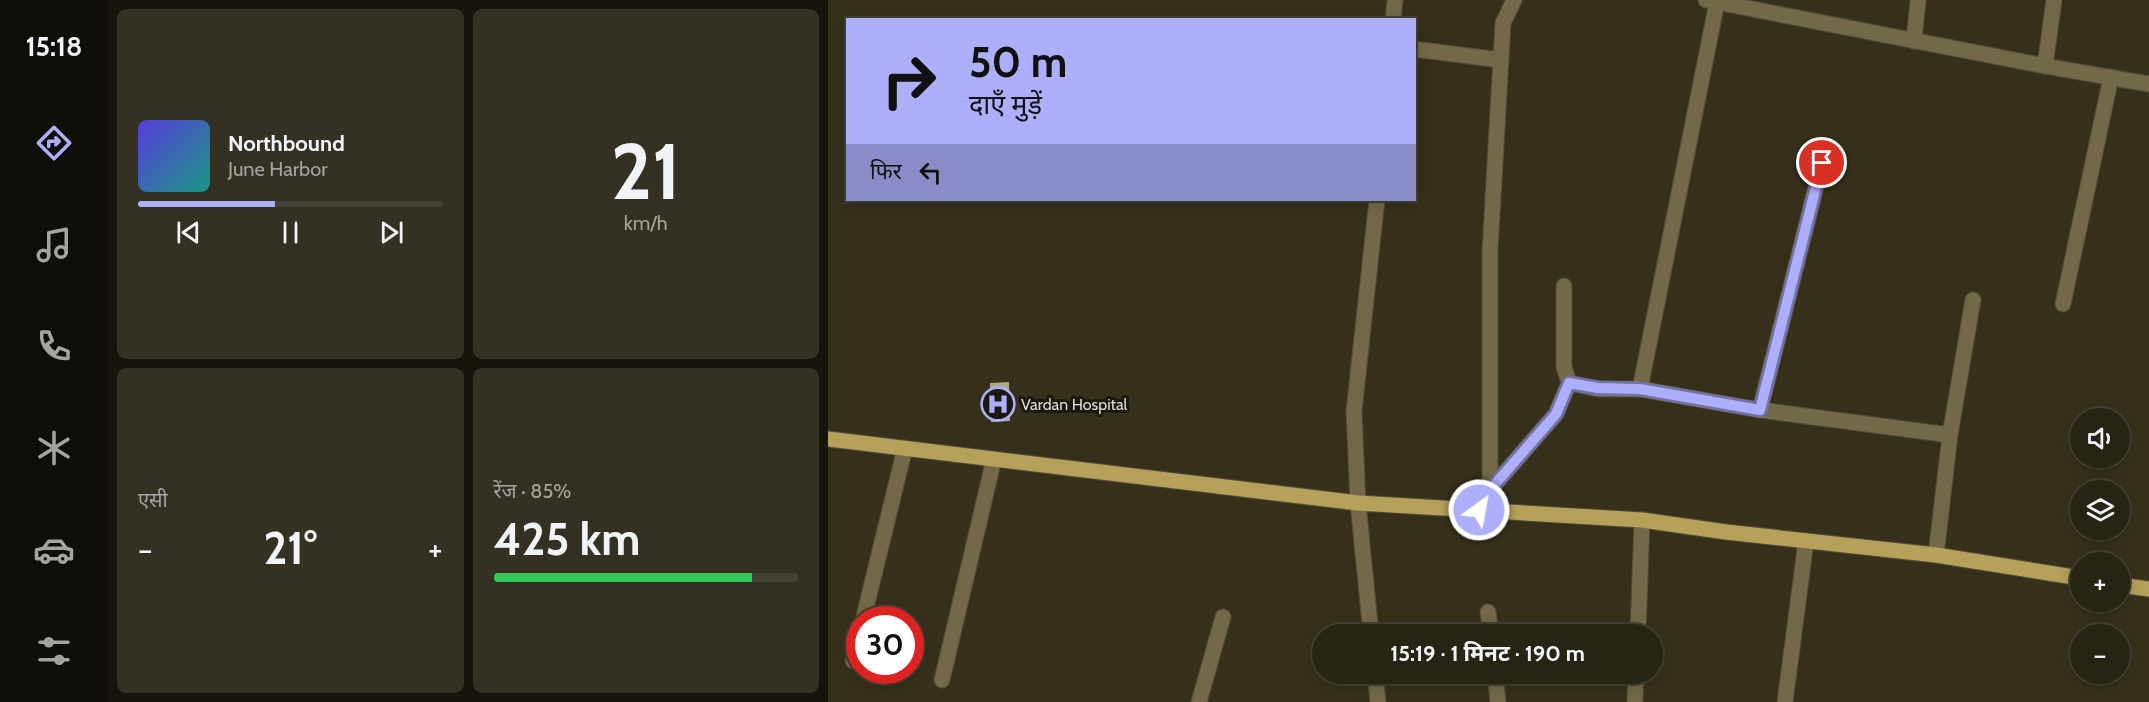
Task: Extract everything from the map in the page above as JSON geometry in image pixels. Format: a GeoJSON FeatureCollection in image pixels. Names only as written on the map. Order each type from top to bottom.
{"type":"FeatureCollection","features":[{"type":"Feature","properties":{"kind":"main road"},"geometry":{"type":"LineString","coordinates":[[828,439],[1358,503],[1642,520],[1726,532],[1936,555],[2070,576]]}},
{"type":"Feature","properties":{"kind":"main road"},"geometry":{"type":"LineString","coordinates":[[2130,586],[2149,589]]}},
{"type":"Feature","properties":{"kind":"street"},"geometry":{"type":"LineString","coordinates":[[1393,18],[1395,0]]}},
{"type":"Feature","properties":{"kind":"street"},"geometry":{"type":"LineString","coordinates":[[1490,493],[1490,251],[1503,23],[1514,0]]}},
{"type":"Feature","properties":{"kind":"street"},"geometry":{"type":"LineString","coordinates":[[1914,41],[1918,0]]}},
{"type":"Feature","properties":{"kind":"street"},"geometry":{"type":"LineString","coordinates":[[2045,66],[2054,0]]}},
{"type":"Feature","properties":{"kind":"street"},"geometry":{"type":"LineString","coordinates":[[1640,389],[1711,1],[2149,84]]}},
{"type":"Feature","properties":{"kind":"street"},"geometry":{"type":"LineString","coordinates":[[1416,49],[1501,60]]}},
{"type":"Feature","properties":{"kind":"street"},"geometry":{"type":"LineString","coordinates":[[2063,304],[2111,77]]}},
{"type":"Feature","properties":{"kind":"street"},"geometry":{"type":"LineString","coordinates":[[1760,410],[1822,163]]}},
{"type":"Feature","properties":{"kind":"street"},"geometry":{"type":"LineString","coordinates":[[1370,624],[1358,503],[1354,411],[1377,201]]}},
{"type":"Feature","properties":{"kind":"street"},"geometry":{"type":"LineString","coordinates":[[1479,510],[1490,493],[1556,414],[1569,383],[1563,360],[1564,286]]}},
{"type":"Feature","properties":{"kind":"street"},"geometry":{"type":"LineString","coordinates":[[1936,555],[1950,435],[1973,300]]}},
{"type":"Feature","properties":{"kind":"street"},"geometry":{"type":"LineString","coordinates":[[1569,383],[1598,388],[1640,389],[1760,410],[1950,435]]}},
{"type":"Feature","properties":{"kind":"street"},"geometry":{"type":"LineString","coordinates":[[866,606],[905,448]]}},
{"type":"Feature","properties":{"kind":"street"},"geometry":{"type":"LineString","coordinates":[[942,680],[994,459]]}},
{"type":"Feature","properties":{"kind":"street"},"geometry":{"type":"LineString","coordinates":[[1638,624],[1642,520]]}},
{"type":"Feature","properties":{"kind":"street"},"geometry":{"type":"LineString","coordinates":[[1785,702],[1806,541]]}},
{"type":"Feature","properties":{"kind":"street"},"geometry":{"type":"LineString","coordinates":[[1488,612],[1490,624]]}},
{"type":"Feature","properties":{"kind":"street"},"geometry":{"type":"LineString","coordinates":[[1199,702],[1223,617]]}},
{"type":"Feature","properties":{"kind":"street"},"geometry":{"type":"LineString","coordinates":[[1376,684],[1378,702]]}},
{"type":"Feature","properties":{"kind":"street"},"geometry":{"type":"LineString","coordinates":[[1496,684],[1498,702]]}},
{"type":"Feature","properties":{"kind":"street"},"geometry":{"type":"LineString","coordinates":[[1635,702],[1636,684]]}},
{"type":"Feature","properties":{"kind":"building"},"geometry":{"type":"Polygon","coordinates":[[[1009,382],[1010,421],[991,422],[990,383],[1009,382]]]}},
{"type":"Feature","properties":{"kind":"place","name":"Vardan Hospital"},"geometry":{"type":"Point","coordinates":[998,404]}},
{"type":"Feature","properties":{"kind":"route"},"geometry":{"type":"LineString","coordinates":[[1479,510],[1496,483],[1556,414],[1569,383],[1598,388],[1640,389],[1760,410],[1822,163]]}}]}
